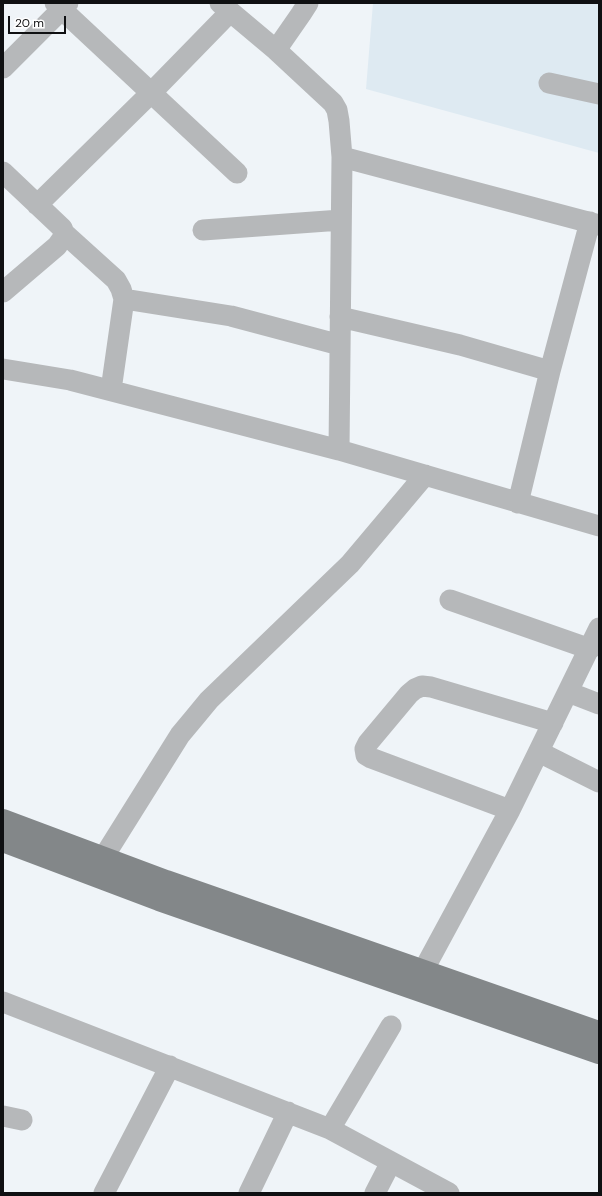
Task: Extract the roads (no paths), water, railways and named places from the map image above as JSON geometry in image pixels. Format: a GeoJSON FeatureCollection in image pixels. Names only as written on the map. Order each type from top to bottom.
{"type":"FeatureCollection","features":[{"type":"Feature","properties":{"kind":"main road"},"geometry":{"type":"LineString","coordinates":[[3,820],[102,858],[599,1032]]}},
{"type":"Feature","properties":{"kind":"main road"},"geometry":{"type":"LineString","coordinates":[[3,841],[167,903],[599,1053]]}},
{"type":"Feature","properties":{"kind":"street"},"geometry":{"type":"LineString","coordinates":[[276,50],[308,3]]}},
{"type":"Feature","properties":{"kind":"street"},"geometry":{"type":"LineString","coordinates":[[3,68],[61,5],[237,173]]}},
{"type":"Feature","properties":{"kind":"street"},"geometry":{"type":"LineString","coordinates":[[37,205],[152,92],[225,7],[276,50],[333,103],[337,110],[342,157],[339,450]]}},
{"type":"Feature","properties":{"kind":"street"},"geometry":{"type":"LineString","coordinates":[[549,83],[599,94]]}},
{"type":"Feature","properties":{"kind":"street"},"geometry":{"type":"LineString","coordinates":[[342,157],[594,224],[550,370],[518,503]]}},
{"type":"Feature","properties":{"kind":"street"},"geometry":{"type":"LineString","coordinates":[[3,172],[62,228],[64,233],[116,280],[121,289],[124,299],[111,390]]}},
{"type":"Feature","properties":{"kind":"street"},"geometry":{"type":"LineString","coordinates":[[203,230],[341,220]]}},
{"type":"Feature","properties":{"kind":"street"},"geometry":{"type":"LineString","coordinates":[[3,292],[57,246],[64,233]]}},
{"type":"Feature","properties":{"kind":"street"},"geometry":{"type":"LineString","coordinates":[[124,299],[231,316],[340,345]]}},
{"type":"Feature","properties":{"kind":"street"},"geometry":{"type":"LineString","coordinates":[[340,317],[460,345],[550,370]]}},
{"type":"Feature","properties":{"kind":"street"},"geometry":{"type":"LineString","coordinates":[[3,369],[70,380],[339,450],[599,526]]}},
{"type":"Feature","properties":{"kind":"street"},"geometry":{"type":"LineString","coordinates":[[102,858],[180,735],[209,700],[350,564],[425,475]]}},
{"type":"Feature","properties":{"kind":"street"},"geometry":{"type":"LineString","coordinates":[[423,971],[510,810],[596,637],[450,600]]}},
{"type":"Feature","properties":{"kind":"street"},"geometry":{"type":"LineString","coordinates":[[510,810],[371,758],[366,755],[365,749],[368,743],[409,694],[415,688],[422,686],[431,687],[553,724]]}},
{"type":"Feature","properties":{"kind":"street"},"geometry":{"type":"LineString","coordinates":[[568,692],[599,704]]}},
{"type":"Feature","properties":{"kind":"street"},"geometry":{"type":"LineString","coordinates":[[539,752],[599,782]]}},
{"type":"Feature","properties":{"kind":"street"},"geometry":{"type":"LineString","coordinates":[[3,1002],[330,1128],[449,1193]]}},
{"type":"Feature","properties":{"kind":"street"},"geometry":{"type":"LineString","coordinates":[[330,1128],[391,1026]]}},
{"type":"Feature","properties":{"kind":"street"},"geometry":{"type":"LineString","coordinates":[[104,1193],[170,1066]]}},
{"type":"Feature","properties":{"kind":"street"},"geometry":{"type":"LineString","coordinates":[[249,1193],[288,1112]]}},
{"type":"Feature","properties":{"kind":"street"},"geometry":{"type":"LineString","coordinates":[[375,1193],[391,1162]]}}]}
